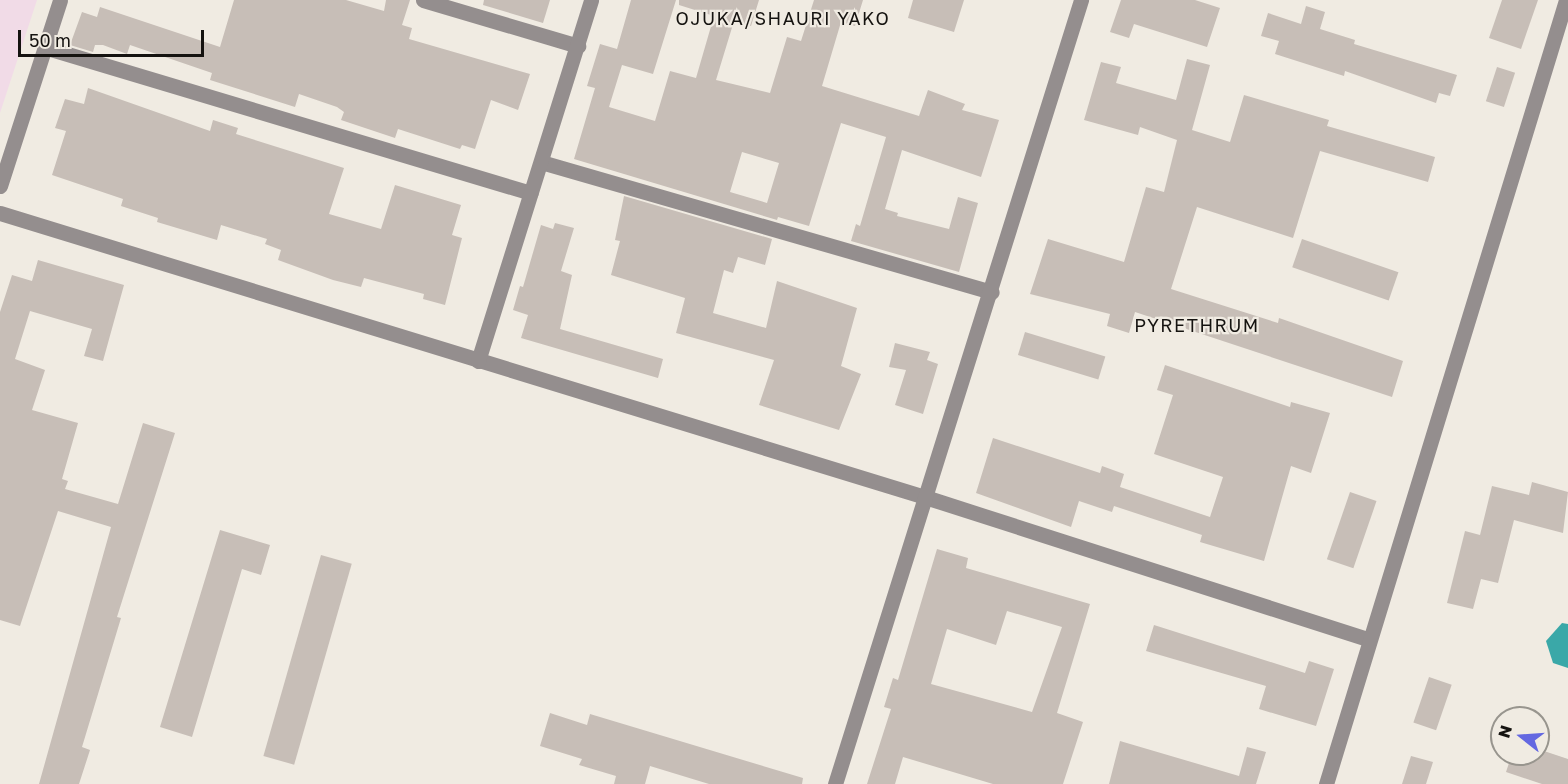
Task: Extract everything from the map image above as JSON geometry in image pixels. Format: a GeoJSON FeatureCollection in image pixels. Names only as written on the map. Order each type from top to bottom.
{"type":"FeatureCollection","features":[{"type":"Feature","properties":{"kind":"street"},"geometry":{"type":"LineString","coordinates":[[0,186],[5,152],[60,0]]}},
{"type":"Feature","properties":{"kind":"street"},"geometry":{"type":"LineString","coordinates":[[423,0],[578,46]]}},
{"type":"Feature","properties":{"kind":"street"},"geometry":{"type":"LineString","coordinates":[[478,361],[591,0]]}},
{"type":"Feature","properties":{"kind":"street"},"geometry":{"type":"LineString","coordinates":[[835,784],[992,292],[1081,0]]}},
{"type":"Feature","properties":{"kind":"street"},"geometry":{"type":"LineString","coordinates":[[1326,784],[1368,639],[1566,0]]}},
{"type":"Feature","properties":{"kind":"street"},"geometry":{"type":"LineString","coordinates":[[44,47],[531,193]]}},
{"type":"Feature","properties":{"kind":"street"},"geometry":{"type":"LineString","coordinates":[[541,162],[992,292]]}},
{"type":"Feature","properties":{"kind":"street"},"geometry":{"type":"LineString","coordinates":[[0,213],[925,498],[1368,639]]}},
{"type":"Feature","properties":{"kind":"shaded area"},"geometry":{"type":"Polygon","coordinates":[[[0,0],[37,0],[0,113],[0,0]]]}},
{"type":"Feature","properties":{"kind":"water"},"geometry":{"type":"Polygon","coordinates":[[[1562,623],[1568,624],[1568,668],[1553,663],[1546,641],[1562,623]]]}},
{"type":"Feature","properties":{"kind":"building"},"geometry":{"type":"Polygon","coordinates":[[[234,0],[346,0],[384,11],[386,0],[410,0],[402,25],[412,28],[409,39],[530,74],[518,110],[491,100],[475,149],[462,145],[460,149],[398,129],[395,138],[341,120],[344,112],[337,107],[299,94],[295,107],[210,80],[212,73],[130,45],[127,54],[103,45],[95,45],[93,52],[70,45],[82,12],[97,17],[100,7],[220,47],[234,0]]]}},
{"type":"Feature","properties":{"kind":"building"},"geometry":{"type":"Polygon","coordinates":[[[484,0],[550,0],[543,23],[483,5],[484,0]]]}},
{"type":"Feature","properties":{"kind":"building"},"geometry":{"type":"Polygon","coordinates":[[[631,0],[676,0],[653,74],[622,65],[609,107],[655,121],[670,71],[696,78],[714,16],[679,5],[679,0],[759,0],[751,26],[734,21],[716,80],[770,93],[787,37],[801,41],[814,0],[863,0],[855,26],[841,22],[822,86],[919,116],[928,90],[965,104],[962,110],[999,120],[981,177],[902,150],[885,209],[898,213],[897,216],[949,229],[958,197],[978,203],[959,272],[851,241],[856,224],[860,226],[886,137],[841,123],[809,226],[778,217],[777,220],[574,159],[595,88],[587,86],[600,44],[617,49],[631,0]],[[742,152],[730,192],[767,203],[779,163],[742,152]]]}},
{"type":"Feature","properties":{"kind":"building"},"geometry":{"type":"Polygon","coordinates":[[[913,0],[964,0],[954,32],[908,18],[913,0]]]}},
{"type":"Feature","properties":{"kind":"building"},"geometry":{"type":"Polygon","coordinates":[[[1121,0],[1195,0],[1220,8],[1207,47],[1134,24],[1129,38],[1110,32],[1121,0]]]}},
{"type":"Feature","properties":{"kind":"building"},"geometry":{"type":"Polygon","coordinates":[[[1502,0],[1538,0],[1521,49],[1489,38],[1502,0]]]}},
{"type":"Feature","properties":{"kind":"building"},"geometry":{"type":"Polygon","coordinates":[[[1306,6],[1325,12],[1320,29],[1355,40],[1354,44],[1457,75],[1450,96],[1439,93],[1436,103],[1345,71],[1344,76],[1275,54],[1279,41],[1261,36],[1268,13],[1301,24],[1306,6]]]}},
{"type":"Feature","properties":{"kind":"building"},"geometry":{"type":"Polygon","coordinates":[[[1187,59],[1210,65],[1192,130],[1230,142],[1244,95],[1329,120],[1327,126],[1435,157],[1428,182],[1320,151],[1293,238],[1197,207],[1171,289],[1278,323],[1279,318],[1403,361],[1392,397],[1135,312],[1129,333],[1107,326],[1110,314],[1030,294],[1048,239],[1124,262],[1146,187],[1164,192],[1177,140],[1140,127],[1138,135],[1084,120],[1101,62],[1121,67],[1116,83],[1176,100],[1187,59]]]}},
{"type":"Feature","properties":{"kind":"building"},"geometry":{"type":"Polygon","coordinates":[[[1497,67],[1515,73],[1504,107],[1486,101],[1497,67]]]}},
{"type":"Feature","properties":{"kind":"building"},"geometry":{"type":"Polygon","coordinates":[[[88,88],[210,131],[213,120],[238,128],[236,134],[344,168],[329,214],[381,229],[395,185],[461,205],[452,235],[462,238],[445,305],[423,299],[424,294],[364,278],[361,287],[333,280],[278,260],[281,250],[265,244],[267,239],[221,225],[217,240],[157,222],[158,218],[121,206],[123,199],[52,175],[66,131],[55,128],[65,99],[84,104],[88,88]]]}},
{"type":"Feature","properties":{"kind":"building"},"geometry":{"type":"Polygon","coordinates":[[[624,196],[772,239],[765,265],[738,257],[733,273],[724,270],[713,313],[766,328],[777,281],[857,308],[841,366],[861,374],[839,430],[759,405],[774,360],[676,333],[685,298],[611,275],[620,241],[615,240],[624,196]]]}},
{"type":"Feature","properties":{"kind":"building"},"geometry":{"type":"Polygon","coordinates":[[[555,223],[574,228],[561,271],[572,275],[560,329],[663,359],[658,378],[521,338],[528,315],[513,310],[520,286],[523,287],[541,225],[553,229],[555,223]]]}},
{"type":"Feature","properties":{"kind":"building"},"geometry":{"type":"Polygon","coordinates":[[[1302,239],[1398,272],[1389,301],[1292,267],[1302,239]]]}},
{"type":"Feature","properties":{"kind":"building"},"geometry":{"type":"Polygon","coordinates":[[[38,260],[124,285],[103,361],[84,356],[92,329],[30,311],[15,359],[45,370],[32,410],[78,423],[62,479],[68,481],[65,489],[118,504],[143,423],[175,433],[117,617],[121,618],[82,747],[90,750],[79,784],[39,784],[111,527],[58,511],[20,626],[0,620],[0,312],[12,275],[32,281],[38,260]]]}},
{"type":"Feature","properties":{"kind":"building"},"geometry":{"type":"Polygon","coordinates":[[[1025,332],[1105,357],[1098,380],[1018,355],[1025,332]]]}},
{"type":"Feature","properties":{"kind":"building"},"geometry":{"type":"Polygon","coordinates":[[[895,343],[930,352],[927,360],[938,364],[923,414],[895,405],[906,370],[889,367],[895,343]]]}},
{"type":"Feature","properties":{"kind":"building"},"geometry":{"type":"Polygon","coordinates":[[[1165,365],[1290,407],[1291,402],[1330,413],[1311,473],[1291,466],[1264,561],[1200,542],[1202,535],[1114,506],[1112,512],[1079,501],[1071,527],[976,493],[993,438],[1100,473],[1102,466],[1124,474],[1120,487],[1210,517],[1223,477],[1154,454],[1173,395],[1157,390],[1165,365]]]}},
{"type":"Feature","properties":{"kind":"building"},"geometry":{"type":"Polygon","coordinates":[[[1532,482],[1568,492],[1563,533],[1514,520],[1498,583],[1481,579],[1473,609],[1447,603],[1465,531],[1480,535],[1492,486],[1529,495],[1532,482]]]}},
{"type":"Feature","properties":{"kind":"building"},"geometry":{"type":"Polygon","coordinates":[[[1350,492],[1376,501],[1353,568],[1327,559],[1350,492]]]}},
{"type":"Feature","properties":{"kind":"building"},"geometry":{"type":"Polygon","coordinates":[[[220,530],[270,545],[261,575],[242,569],[192,737],[160,727],[220,530]]]}},
{"type":"Feature","properties":{"kind":"building"},"geometry":{"type":"Polygon","coordinates":[[[937,549],[968,558],[966,568],[1090,604],[1057,713],[1083,722],[1063,784],[993,784],[903,757],[895,784],[867,784],[891,709],[884,707],[893,678],[898,680],[937,549]],[[1007,611],[996,645],[947,629],[931,684],[1032,712],[1062,627],[1007,611]]]}},
{"type":"Feature","properties":{"kind":"building"},"geometry":{"type":"Polygon","coordinates":[[[321,555],[352,564],[294,765],[263,756],[321,555]]]}},
{"type":"Feature","properties":{"kind":"building"},"geometry":{"type":"Polygon","coordinates":[[[1154,625],[1305,673],[1309,661],[1334,669],[1316,726],[1259,709],[1266,686],[1146,651],[1154,625]]]}},
{"type":"Feature","properties":{"kind":"building"},"geometry":{"type":"Polygon","coordinates":[[[1429,677],[1452,685],[1436,730],[1413,722],[1429,677]]]}},
{"type":"Feature","properties":{"kind":"building"},"geometry":{"type":"Polygon","coordinates":[[[550,713],[587,725],[590,714],[803,778],[802,784],[709,784],[650,766],[645,784],[614,784],[616,776],[579,765],[582,759],[540,746],[550,713]]]}},
{"type":"Feature","properties":{"kind":"building"},"geometry":{"type":"Polygon","coordinates":[[[1120,741],[1239,776],[1247,747],[1266,752],[1256,784],[1109,784],[1120,741]]]}},
{"type":"Feature","properties":{"kind":"building"},"geometry":{"type":"Polygon","coordinates":[[[1550,753],[1568,759],[1568,784],[1542,784],[1506,772],[1508,766],[1550,766],[1550,753]]]}},
{"type":"Feature","properties":{"kind":"building"},"geometry":{"type":"Polygon","coordinates":[[[1411,756],[1433,762],[1426,784],[1402,784],[1411,756]]]}},
{"type":"Feature","properties":{"kind":"district","name":"OJUKA/SHAURI YAKO"},"geometry":{"type":"Point","coordinates":[783,18]}},
{"type":"Feature","properties":{"kind":"district","name":"PYRETHRUM"},"geometry":{"type":"Point","coordinates":[1197,325]}}]}
